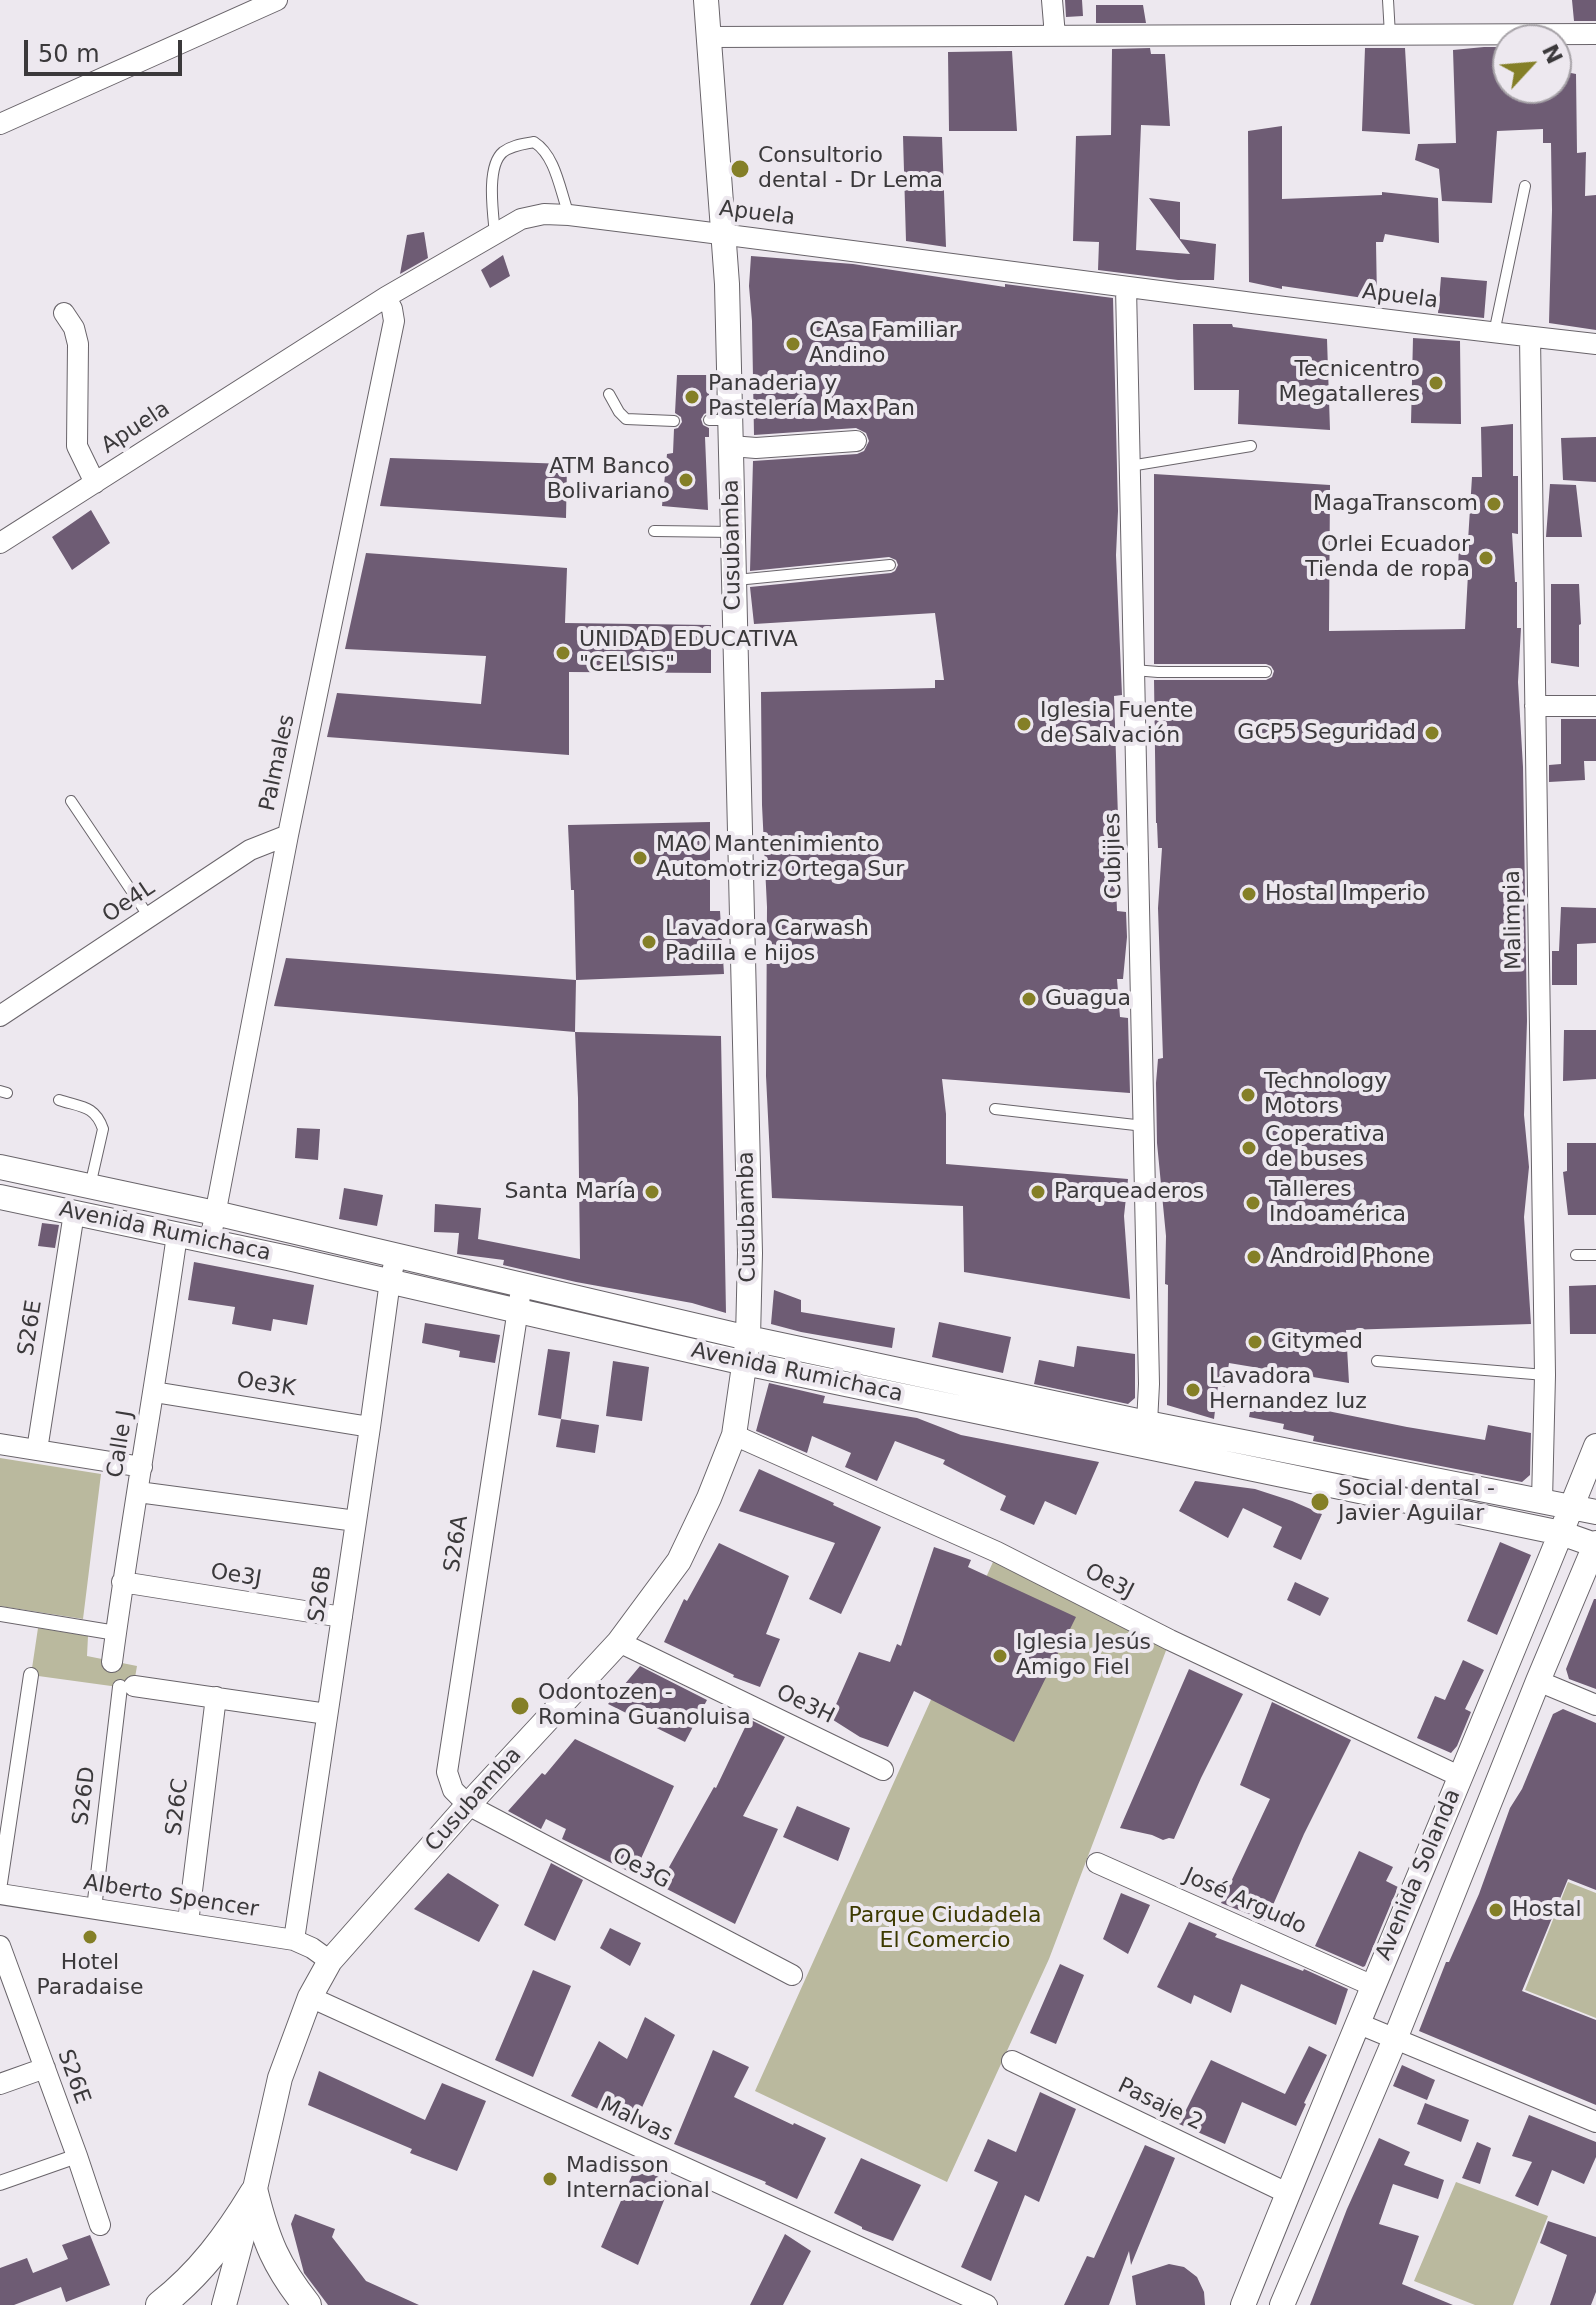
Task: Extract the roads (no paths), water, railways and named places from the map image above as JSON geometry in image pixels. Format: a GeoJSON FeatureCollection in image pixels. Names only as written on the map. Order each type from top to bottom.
{"type":"FeatureCollection","features":[{"type":"Feature","properties":{"kind":"main road"},"geometry":{"type":"LineString","coordinates":[[160,2305],[205,2265],[232,2231],[254,2193]]}},
{"type":"Feature","properties":{"kind":"main road"},"geometry":{"type":"LineString","coordinates":[[254,2193],[264,2234],[282,2271],[307,2305]]}},
{"type":"Feature","properties":{"kind":"street"},"geometry":{"type":"LineString","coordinates":[[0,124],[277,0]]}},
{"type":"Feature","properties":{"kind":"street","name":"Cusubamba"},"geometry":{"type":"LineString","coordinates":[[224,2305],[280,2078],[310,1997],[330,1961],[468,1805],[619,1642],[679,1561],[734,1435],[748,1338],[750,1253],[731,446],[719,420],[727,284],[706,0]]}},
{"type":"Feature","properties":{"kind":"street"},"geometry":{"type":"LineString","coordinates":[[1052,0],[1055,36]]}},
{"type":"Feature","properties":{"kind":"street"},"geometry":{"type":"LineString","coordinates":[[709,37],[1596,34]]}},
{"type":"Feature","properties":{"kind":"street","name":"Apuela"},"geometry":{"type":"LineString","coordinates":[[0,543],[386,297],[521,219],[544,214],[1596,344]]}},
{"type":"Feature","properties":{"kind":"street","name":"Cubijies"},"geometry":{"type":"LineString","coordinates":[[1126,287],[1149,1384],[1147,1423]]}},
{"type":"Feature","properties":{"kind":"street","name":"Palmales"},"geometry":{"type":"LineString","coordinates":[[210,1241],[288,835],[394,321],[386,297]]}},
{"type":"Feature","properties":{"kind":"street"},"geometry":{"type":"LineString","coordinates":[[64,313],[74,328],[78,344],[77,446],[95,483]]}},
{"type":"Feature","properties":{"kind":"street","name":"Malimpia"},"geometry":{"type":"LineString","coordinates":[[1530,337],[1545,1375],[1542,1501]]}},
{"type":"Feature","properties":{"kind":"street"},"geometry":{"type":"LineString","coordinates":[[731,446],[756,448],[856,441]]}},
{"type":"Feature","properties":{"kind":"street"},"geometry":{"type":"LineString","coordinates":[[1535,706],[1596,706]]}},
{"type":"Feature","properties":{"kind":"street","name":"Oe4L"},"geometry":{"type":"LineString","coordinates":[[0,1016],[250,850],[288,835]]}},
{"type":"Feature","properties":{"kind":"street","name":"Avenida Rumichaca"},"geometry":{"type":"LineString","coordinates":[[0,1167],[215,1213],[748,1338],[1147,1423],[1596,1512]]}},
{"type":"Feature","properties":{"kind":"street","name":"Avenida Rumichaca"},"geometry":{"type":"LineString","coordinates":[[0,1197],[390,1281],[745,1363],[1561,1533],[1596,1544]]}},
{"type":"Feature","properties":{"kind":"street","name":"S26E"},"geometry":{"type":"LineString","coordinates":[[37,1450],[74,1213]]}},
{"type":"Feature","properties":{"kind":"street","name":"Calle J"},"geometry":{"type":"LineString","coordinates":[[112,1662],[177,1235]]}},
{"type":"Feature","properties":{"kind":"street","name":"S26B"},"geometry":{"type":"LineString","coordinates":[[294,1940],[396,1255]]}},
{"type":"Feature","properties":{"kind":"street","name":"S26A"},"geometry":{"type":"LineString","coordinates":[[468,1805],[453,1790],[447,1772],[522,1284]]}},
{"type":"Feature","properties":{"kind":"street","name":"Oe3K"},"geometry":{"type":"LineString","coordinates":[[154,1392],[370,1427]]}},
{"type":"Feature","properties":{"kind":"street","name":"Oe3J"},"geometry":{"type":"LineString","coordinates":[[734,1435],[997,1552],[1170,1640],[1461,1777]]}},
{"type":"Feature","properties":{"kind":"street"},"geometry":{"type":"LineString","coordinates":[[0,1444],[142,1467]]}},
{"type":"Feature","properties":{"kind":"street","name":"Avenida Solanda"},"geometry":{"type":"LineString","coordinates":[[1243,2305],[1596,1446]]}},
{"type":"Feature","properties":{"kind":"street"},"geometry":{"type":"LineString","coordinates":[[138,1492],[356,1521]]}},
{"type":"Feature","properties":{"kind":"street","name":"Avenida Solanda"},"geometry":{"type":"LineString","coordinates":[[1282,2305],[1395,2039],[1596,1544]]}},
{"type":"Feature","properties":{"kind":"street","name":"Oe3J"},"geometry":{"type":"LineString","coordinates":[[122,1582],[342,1617]]}},
{"type":"Feature","properties":{"kind":"street"},"geometry":{"type":"LineString","coordinates":[[0,1614],[116,1633]]}},
{"type":"Feature","properties":{"kind":"street","name":"Oe3H"},"geometry":{"type":"LineString","coordinates":[[619,1642],[883,1770]]}},
{"type":"Feature","properties":{"kind":"street"},"geometry":{"type":"LineString","coordinates":[[0,1883],[31,1675]]}},
{"type":"Feature","properties":{"kind":"street"},"geometry":{"type":"LineString","coordinates":[[1538,1681],[1596,1705]]}},
{"type":"Feature","properties":{"kind":"street"},"geometry":{"type":"LineString","coordinates":[[127,1686],[327,1714]]}},
{"type":"Feature","properties":{"kind":"street","name":"S26D"},"geometry":{"type":"LineString","coordinates":[[94,1909],[127,1686]]}},
{"type":"Feature","properties":{"kind":"street","name":"S26C"},"geometry":{"type":"LineString","coordinates":[[188,1923],[216,1697]]}},
{"type":"Feature","properties":{"kind":"street","name":"Oe3G"},"geometry":{"type":"LineString","coordinates":[[468,1805],[792,1975]]}},
{"type":"Feature","properties":{"kind":"street","name":"José Argudo"},"geometry":{"type":"LineString","coordinates":[[1097,1863],[1373,1986]]}},
{"type":"Feature","properties":{"kind":"street","name":"Alberto Spencer"},"geometry":{"type":"LineString","coordinates":[[0,1894],[294,1940],[330,1961]]}},
{"type":"Feature","properties":{"kind":"street","name":"S26E"},"geometry":{"type":"LineString","coordinates":[[0,1946],[5,1979],[45,2068],[100,2225]]}},
{"type":"Feature","properties":{"kind":"street","name":"Malvas"},"geometry":{"type":"LineString","coordinates":[[310,1997],[987,2305]]}},
{"type":"Feature","properties":{"kind":"street"},"geometry":{"type":"LineString","coordinates":[[1357,2023],[1596,2122]]}},
{"type":"Feature","properties":{"kind":"street","name":"Pasaje 2"},"geometry":{"type":"LineString","coordinates":[[1012,2061],[1287,2193]]}},
{"type":"Feature","properties":{"kind":"street"},"geometry":{"type":"LineString","coordinates":[[0,2084],[45,2068]]}},
{"type":"Feature","properties":{"kind":"street"},"geometry":{"type":"LineString","coordinates":[[0,2183],[77,2156]]}},
{"type":"Feature","properties":{"kind":"street"},"geometry":{"type":"LineString","coordinates":[[232,2275],[243,2305]]}},
{"type":"Feature","properties":{"kind":"lane"},"geometry":{"type":"LineString","coordinates":[[1388,0],[1390,35]]}},
{"type":"Feature","properties":{"kind":"lane"},"geometry":{"type":"LineString","coordinates":[[495,234],[493,168],[502,153],[516,145],[534,142],[544,148],[569,215]]}},
{"type":"Feature","properties":{"kind":"lane"},"geometry":{"type":"LineString","coordinates":[[1494,333],[1525,186]]}},
{"type":"Feature","properties":{"kind":"lane"},"geometry":{"type":"LineString","coordinates":[[609,394],[626,419],[674,421]]}},
{"type":"Feature","properties":{"kind":"lane"},"geometry":{"type":"LineString","coordinates":[[1130,466],[1251,446]]}},
{"type":"Feature","properties":{"kind":"lane"},"geometry":{"type":"LineString","coordinates":[[654,531],[733,532]]}},
{"type":"Feature","properties":{"kind":"lane"},"geometry":{"type":"LineString","coordinates":[[734,581],[890,565]]}},
{"type":"Feature","properties":{"kind":"lane"},"geometry":{"type":"LineString","coordinates":[[1134,670],[1266,672]]}},
{"type":"Feature","properties":{"kind":"lane"},"geometry":{"type":"LineString","coordinates":[[71,801],[149,917]]}},
{"type":"Feature","properties":{"kind":"lane"},"geometry":{"type":"LineString","coordinates":[[59,1100],[93,1111],[101,1122],[103,1129],[90,1186]]}},
{"type":"Feature","properties":{"kind":"lane"},"geometry":{"type":"LineString","coordinates":[[995,1109],[1144,1126]]}},
{"type":"Feature","properties":{"kind":"lane"},"geometry":{"type":"LineString","coordinates":[[1576,1255],[1596,1255]]}},
{"type":"Feature","properties":{"kind":"lane"},"geometry":{"type":"LineString","coordinates":[[1377,1361],[1545,1375]]}},
{"type":"Feature","properties":{"kind":"place","name":"Consultorio dental - Dr Lema"},"geometry":{"type":"Point","coordinates":[740,169]}},
{"type":"Feature","properties":{"kind":"place","name":"CAsa Familiar Andino"},"geometry":{"type":"Point","coordinates":[793,344]}},
{"type":"Feature","properties":{"kind":"place","name":"Tecnicentro Megatalleres"},"geometry":{"type":"Point","coordinates":[1436,383]}},
{"type":"Feature","properties":{"kind":"place","name":"Panaderia y Pastelería Max Pan"},"geometry":{"type":"Point","coordinates":[692,397]}},
{"type":"Feature","properties":{"kind":"place","name":"ATM Banco Bolivariano"},"geometry":{"type":"Point","coordinates":[686,480]}},
{"type":"Feature","properties":{"kind":"place","name":"MagaTranscom"},"geometry":{"type":"Point","coordinates":[1494,504]}},
{"type":"Feature","properties":{"kind":"place","name":"Orlei Ecuador Tienda de ropa"},"geometry":{"type":"Point","coordinates":[1486,558]}},
{"type":"Feature","properties":{"kind":"place","name":"UNIDAD EDUCATIVA \"CELSIS\""},"geometry":{"type":"Point","coordinates":[563,653]}},
{"type":"Feature","properties":{"kind":"place","name":"Iglesia Fuente de Salvación"},"geometry":{"type":"Point","coordinates":[1024,724]}},
{"type":"Feature","properties":{"kind":"place","name":"GCP5 Seguridad"},"geometry":{"type":"Point","coordinates":[1432,733]}},
{"type":"Feature","properties":{"kind":"place","name":"MAO Mantenimiento Automotriz Ortega Sur"},"geometry":{"type":"Point","coordinates":[640,858]}},
{"type":"Feature","properties":{"kind":"place","name":"Hostal Imperio"},"geometry":{"type":"Point","coordinates":[1249,894]}},
{"type":"Feature","properties":{"kind":"place","name":"Lavadora Carwash Padilla e hijos"},"geometry":{"type":"Point","coordinates":[649,942]}},
{"type":"Feature","properties":{"kind":"place","name":"Guagua"},"geometry":{"type":"Point","coordinates":[1029,999]}},
{"type":"Feature","properties":{"kind":"place","name":"Technology Motors"},"geometry":{"type":"Point","coordinates":[1248,1095]}},
{"type":"Feature","properties":{"kind":"place","name":"Coperativa de buses"},"geometry":{"type":"Point","coordinates":[1249,1148]}},
{"type":"Feature","properties":{"kind":"place","name":"Santa María"},"geometry":{"type":"Point","coordinates":[652,1192]}},
{"type":"Feature","properties":{"kind":"place","name":"Parqueaderos"},"geometry":{"type":"Point","coordinates":[1038,1192]}},
{"type":"Feature","properties":{"kind":"place","name":"Talleres Indoamérica"},"geometry":{"type":"Point","coordinates":[1253,1203]}},
{"type":"Feature","properties":{"kind":"place","name":"Android Phone"},"geometry":{"type":"Point","coordinates":[1254,1257]}},
{"type":"Feature","properties":{"kind":"place","name":"Citymed"},"geometry":{"type":"Point","coordinates":[1255,1342]}},
{"type":"Feature","properties":{"kind":"place","name":"Lavadora Hernandez luz"},"geometry":{"type":"Point","coordinates":[1193,1390]}},
{"type":"Feature","properties":{"kind":"place","name":"Social dental - Javier Aguilar"},"geometry":{"type":"Point","coordinates":[1320,1502]}},
{"type":"Feature","properties":{"kind":"place","name":"Iglesia Jesús Amigo Fiel"},"geometry":{"type":"Point","coordinates":[1000,1656]}},
{"type":"Feature","properties":{"kind":"place","name":"Odontozen - Romina Guanoluisa"},"geometry":{"type":"Point","coordinates":[520,1706]}},
{"type":"Feature","properties":{"kind":"place","name":"Hostal"},"geometry":{"type":"Point","coordinates":[1496,1910]}},
{"type":"Feature","properties":{"kind":"place","name":"Hotel Paradaise"},"geometry":{"type":"Point","coordinates":[90,1937]}},
{"type":"Feature","properties":{"kind":"place","name":"Madisson Internacional"},"geometry":{"type":"Point","coordinates":[550,2179]}},
{"type":"Feature","properties":{"kind":"park label","name":"Parque Ciudadela El Comercio"},"geometry":{"type":"Point","coordinates":[945,1928]}}]}
